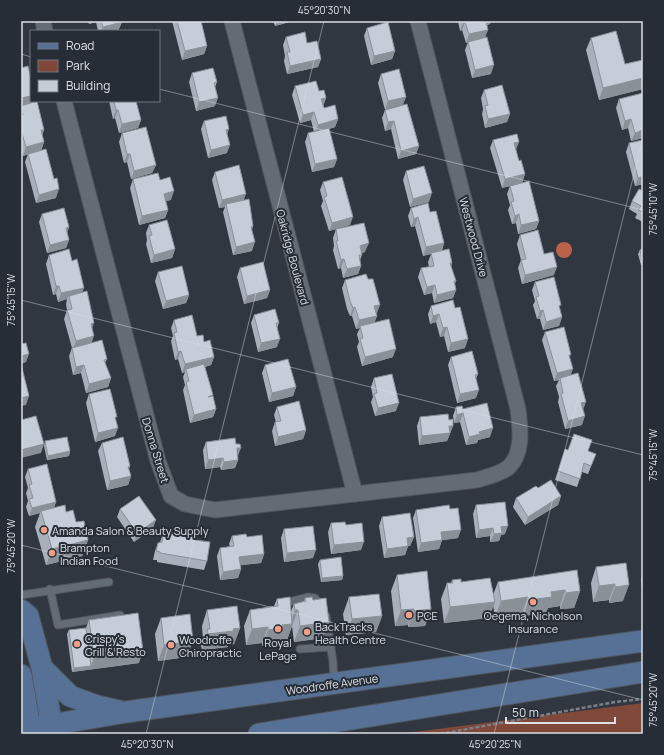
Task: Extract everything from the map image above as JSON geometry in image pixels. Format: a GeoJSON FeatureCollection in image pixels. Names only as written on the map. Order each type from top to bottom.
{"type":"FeatureCollection","features":[{"type":"Feature","properties":{"kind":"main road"},"geometry":{"type":"LineString","coordinates":[[21,610],[28,616],[42,668],[52,730]]}},
{"type":"Feature","properties":{"kind":"main road","name":"Woodroffe Avenue"},"geometry":{"type":"LineString","coordinates":[[28,731],[52,730],[126,712],[643,641]]}},
{"type":"Feature","properties":{"kind":"main road"},"geometry":{"type":"LineString","coordinates":[[42,668],[70,696],[97,706],[126,712]]}},
{"type":"Feature","properties":{"kind":"main road"},"geometry":{"type":"LineString","coordinates":[[259,734],[643,672]]}},
{"type":"Feature","properties":{"kind":"main road"},"geometry":{"type":"LineString","coordinates":[[21,675],[28,731]]}},
{"type":"Feature","properties":{"kind":"street","name":"Oakridge Boulevard"},"geometry":{"type":"LineString","coordinates":[[232,21],[355,494]]}},
{"type":"Feature","properties":{"kind":"street","name":"Westwood Drive"},"geometry":{"type":"LineString","coordinates":[[418,21],[518,409],[521,436],[517,454]]}},
{"type":"Feature","properties":{"kind":"street","name":"Donna Street"},"geometry":{"type":"LineString","coordinates":[[64,102],[158,461],[171,496],[185,504],[215,510],[477,480],[493,475],[509,467],[517,454]]}},
{"type":"Feature","properties":{"kind":"lane"},"geometry":{"type":"LineString","coordinates":[[21,595],[50,589],[109,582]]}},
{"type":"Feature","properties":{"kind":"lane"},"geometry":{"type":"LineString","coordinates":[[50,589],[58,625],[120,615]]}},
{"type":"Feature","properties":{"kind":"lane"},"geometry":{"type":"LineString","coordinates":[[289,602],[308,597],[316,598],[325,609],[334,662],[334,684]]}},
{"type":"Feature","properties":{"kind":"lane"},"geometry":{"type":"LineString","coordinates":[[300,649],[331,647]]}},
{"type":"Feature","properties":{"kind":"path"},"geometry":{"type":"LineString","coordinates":[[440,734],[615,702],[643,699]]}},
{"type":"Feature","properties":{"kind":"green space"},"geometry":{"type":"Polygon","coordinates":[[[643,703],[643,734],[398,734],[643,703]]]}},
{"type":"Feature","properties":{"kind":"shaded area"},"geometry":{"type":"Polygon","coordinates":[[[564,242],[570,244],[572,250],[570,256],[564,258],[558,256],[556,250],[558,244],[564,242]]]}},
{"type":"Feature","properties":{"kind":"building"},"geometry":{"type":"Polygon","coordinates":[[[101,21],[121,21],[122,22],[103,27],[101,21]]]}},
{"type":"Feature","properties":{"kind":"building"},"geometry":{"type":"Polygon","coordinates":[[[177,21],[201,21],[207,46],[185,51],[177,21]]]}},
{"type":"Feature","properties":{"kind":"building"},"geometry":{"type":"Polygon","coordinates":[[[463,21],[486,21],[488,30],[469,34],[465,22],[463,21]]]}},
{"type":"Feature","properties":{"kind":"building"},"geometry":{"type":"Polygon","coordinates":[[[388,22],[395,51],[374,56],[367,28],[388,22]]]}},
{"type":"Feature","properties":{"kind":"building"},"geometry":{"type":"Polygon","coordinates":[[[616,31],[625,64],[643,60],[643,78],[603,88],[591,38],[616,31]]]}},
{"type":"Feature","properties":{"kind":"building"},"geometry":{"type":"Polygon","coordinates":[[[305,32],[307,43],[317,41],[321,59],[290,66],[287,52],[290,52],[286,37],[305,32]]]}},
{"type":"Feature","properties":{"kind":"building"},"geometry":{"type":"Polygon","coordinates":[[[487,37],[494,65],[475,70],[468,42],[487,37]]]}},
{"type":"Feature","properties":{"kind":"building"},"geometry":{"type":"Polygon","coordinates":[[[28,66],[30,75],[30,96],[21,98],[21,68],[28,66]]]}},
{"type":"Feature","properties":{"kind":"building"},"geometry":{"type":"Polygon","coordinates":[[[213,68],[217,82],[214,83],[218,98],[199,102],[192,73],[213,68]]]}},
{"type":"Feature","properties":{"kind":"building"},"geometry":{"type":"Polygon","coordinates":[[[399,69],[406,97],[388,101],[381,74],[399,69]]]}},
{"type":"Feature","properties":{"kind":"building"},"geometry":{"type":"Polygon","coordinates":[[[316,81],[319,91],[324,90],[326,98],[321,99],[324,108],[335,105],[338,119],[318,125],[314,112],[303,115],[295,86],[316,81]]]}},
{"type":"Feature","properties":{"kind":"building"},"geometry":{"type":"Polygon","coordinates":[[[502,85],[510,114],[488,119],[485,106],[488,105],[484,90],[502,85]]]}},
{"type":"Feature","properties":{"kind":"building"},"geometry":{"type":"Polygon","coordinates":[[[643,93],[643,130],[635,133],[631,119],[625,121],[619,99],[643,93]]]}},
{"type":"Feature","properties":{"kind":"building"},"geometry":{"type":"Polygon","coordinates":[[[37,102],[44,130],[41,130],[44,142],[26,147],[21,130],[21,116],[23,115],[21,106],[37,102]]]}},
{"type":"Feature","properties":{"kind":"building"},"geometry":{"type":"Polygon","coordinates":[[[114,102],[136,102],[141,120],[122,124],[118,110],[116,110],[114,102]]]}},
{"type":"Feature","properties":{"kind":"building"},"geometry":{"type":"Polygon","coordinates":[[[407,104],[419,146],[401,151],[394,121],[388,122],[385,110],[407,104]]]}},
{"type":"Feature","properties":{"kind":"building"},"geometry":{"type":"Polygon","coordinates":[[[226,116],[229,129],[226,130],[230,145],[211,150],[204,121],[226,116]]]}},
{"type":"Feature","properties":{"kind":"building"},"geometry":{"type":"Polygon","coordinates":[[[146,127],[156,165],[134,171],[130,154],[127,154],[122,133],[146,127]]]}},
{"type":"Feature","properties":{"kind":"building"},"geometry":{"type":"Polygon","coordinates":[[[329,128],[337,159],[315,164],[308,133],[329,128]]]}},
{"type":"Feature","properties":{"kind":"building"},"geometry":{"type":"Polygon","coordinates":[[[517,134],[519,142],[514,143],[519,161],[521,160],[525,174],[505,179],[493,140],[517,134]]]}},
{"type":"Feature","properties":{"kind":"building"},"geometry":{"type":"Polygon","coordinates":[[[643,140],[643,176],[638,178],[629,143],[643,140]]]}},
{"type":"Feature","properties":{"kind":"building"},"geometry":{"type":"Polygon","coordinates":[[[46,149],[54,179],[57,178],[59,189],[39,195],[28,154],[46,149]]]}},
{"type":"Feature","properties":{"kind":"building"},"geometry":{"type":"Polygon","coordinates":[[[239,165],[246,194],[222,200],[215,172],[239,165]]]}},
{"type":"Feature","properties":{"kind":"building"},"geometry":{"type":"Polygon","coordinates":[[[424,166],[432,193],[413,199],[406,171],[424,166]]]}},
{"type":"Feature","properties":{"kind":"building"},"geometry":{"type":"Polygon","coordinates":[[[158,173],[160,180],[170,177],[174,191],[164,194],[168,210],[142,216],[133,179],[158,173]]]}},
{"type":"Feature","properties":{"kind":"building"},"geometry":{"type":"Polygon","coordinates":[[[342,177],[353,217],[332,223],[324,197],[327,196],[323,182],[342,177]]]}},
{"type":"Feature","properties":{"kind":"building"},"geometry":{"type":"Polygon","coordinates":[[[529,181],[539,221],[521,225],[519,214],[515,216],[511,202],[514,201],[510,186],[529,181]]]}},
{"type":"Feature","properties":{"kind":"building"},"geometry":{"type":"Polygon","coordinates":[[[639,189],[643,191],[643,212],[638,210],[641,206],[632,201],[639,189]]]}},
{"type":"Feature","properties":{"kind":"building"},"geometry":{"type":"Polygon","coordinates":[[[249,199],[253,226],[251,227],[255,242],[236,247],[226,204],[249,199]]]}},
{"type":"Feature","properties":{"kind":"building"},"geometry":{"type":"Polygon","coordinates":[[[428,203],[430,212],[436,211],[444,243],[426,247],[418,217],[414,219],[411,208],[428,203]]]}},
{"type":"Feature","properties":{"kind":"building"},"geometry":{"type":"Polygon","coordinates":[[[64,208],[69,227],[66,228],[69,240],[50,245],[42,214],[64,208]]]}},
{"type":"Feature","properties":{"kind":"building"},"geometry":{"type":"Polygon","coordinates":[[[167,220],[175,249],[154,255],[149,236],[152,235],[149,225],[167,220]]]}},
{"type":"Feature","properties":{"kind":"building"},"geometry":{"type":"Polygon","coordinates":[[[364,223],[369,243],[360,246],[362,255],[359,255],[361,266],[347,269],[344,259],[341,260],[336,241],[338,241],[336,229],[364,223]]]}},
{"type":"Feature","properties":{"kind":"building"},"geometry":{"type":"Polygon","coordinates":[[[538,230],[544,254],[553,252],[557,267],[525,275],[521,260],[526,259],[520,235],[538,230]]]}},
{"type":"Feature","properties":{"kind":"building"},"geometry":{"type":"Polygon","coordinates":[[[69,249],[72,261],[77,259],[84,288],[61,293],[59,286],[56,286],[49,255],[69,249]]]}},
{"type":"Feature","properties":{"kind":"building"},"geometry":{"type":"Polygon","coordinates":[[[449,249],[452,263],[450,263],[456,281],[454,281],[456,290],[437,295],[435,285],[427,287],[421,268],[434,266],[431,253],[449,249]]]}},
{"type":"Feature","properties":{"kind":"building"},"geometry":{"type":"Polygon","coordinates":[[[643,249],[643,261],[642,261],[640,250],[643,249]]]}},
{"type":"Feature","properties":{"kind":"building"},"geometry":{"type":"Polygon","coordinates":[[[263,262],[270,290],[247,296],[240,268],[263,262]]]}},
{"type":"Feature","properties":{"kind":"building"},"geometry":{"type":"Polygon","coordinates":[[[182,266],[189,295],[166,301],[158,272],[182,266]]]}},
{"type":"Feature","properties":{"kind":"building"},"geometry":{"type":"Polygon","coordinates":[[[366,274],[368,279],[373,279],[380,305],[374,306],[377,316],[359,320],[355,307],[353,308],[350,301],[345,280],[366,274]]]}},
{"type":"Feature","properties":{"kind":"building"},"geometry":{"type":"Polygon","coordinates":[[[554,277],[561,305],[559,306],[562,317],[546,322],[543,310],[540,311],[536,297],[539,296],[535,282],[554,277]]]}},
{"type":"Feature","properties":{"kind":"building"},"geometry":{"type":"Polygon","coordinates":[[[87,291],[94,323],[91,324],[94,336],[76,341],[67,310],[72,309],[69,296],[87,291]]]}},
{"type":"Feature","properties":{"kind":"building"},"geometry":{"type":"Polygon","coordinates":[[[453,300],[455,308],[460,307],[468,339],[451,343],[447,327],[443,328],[439,314],[433,316],[431,306],[453,300]]]}},
{"type":"Feature","properties":{"kind":"building"},"geometry":{"type":"Polygon","coordinates":[[[275,309],[279,323],[276,323],[280,339],[261,343],[254,315],[275,309]]]}},
{"type":"Feature","properties":{"kind":"building"},"geometry":{"type":"Polygon","coordinates":[[[192,315],[197,336],[203,335],[204,342],[210,340],[214,357],[185,364],[181,351],[178,352],[174,333],[177,332],[174,320],[192,315]]]}},
{"type":"Feature","properties":{"kind":"building"},"geometry":{"type":"Polygon","coordinates":[[[389,319],[396,349],[365,357],[360,339],[363,338],[360,326],[389,319]]]}},
{"type":"Feature","properties":{"kind":"building"},"geometry":{"type":"Polygon","coordinates":[[[564,327],[573,369],[557,373],[545,332],[564,327]]]}},
{"type":"Feature","properties":{"kind":"building"},"geometry":{"type":"Polygon","coordinates":[[[102,340],[107,359],[104,360],[111,378],[89,384],[84,365],[76,367],[72,348],[102,340]]]}},
{"type":"Feature","properties":{"kind":"building"},"geometry":{"type":"Polygon","coordinates":[[[26,343],[29,354],[21,356],[21,344],[26,343]]]}},
{"type":"Feature","properties":{"kind":"building"},"geometry":{"type":"Polygon","coordinates":[[[472,351],[478,374],[475,375],[479,390],[460,394],[451,357],[472,351]]]}},
{"type":"Feature","properties":{"kind":"building"},"geometry":{"type":"Polygon","coordinates":[[[288,359],[296,387],[272,393],[265,365],[288,359]]]}},
{"type":"Feature","properties":{"kind":"building"},"geometry":{"type":"Polygon","coordinates":[[[204,364],[213,395],[208,397],[213,396],[216,409],[194,415],[186,382],[189,381],[186,369],[204,364]]]}},
{"type":"Feature","properties":{"kind":"building"},"geometry":{"type":"Polygon","coordinates":[[[21,368],[29,396],[21,398],[21,368]]]}},
{"type":"Feature","properties":{"kind":"building"},"geometry":{"type":"Polygon","coordinates":[[[578,373],[586,402],[581,403],[585,416],[568,421],[561,394],[563,393],[560,378],[578,373]]]}},
{"type":"Feature","properties":{"kind":"building"},"geometry":{"type":"Polygon","coordinates":[[[392,374],[399,403],[378,408],[374,394],[377,393],[374,378],[392,374]]]}},
{"type":"Feature","properties":{"kind":"building"},"geometry":{"type":"Polygon","coordinates":[[[110,389],[117,417],[115,417],[118,428],[98,433],[89,394],[110,389]]]}},
{"type":"Feature","properties":{"kind":"building"},"geometry":{"type":"Polygon","coordinates":[[[299,401],[306,430],[278,437],[275,422],[281,421],[277,407],[299,401]]]}},
{"type":"Feature","properties":{"kind":"building"},"geometry":{"type":"Polygon","coordinates":[[[487,403],[493,428],[469,437],[463,413],[457,415],[456,407],[462,406],[463,409],[487,403]]]}},
{"type":"Feature","properties":{"kind":"building"},"geometry":{"type":"Polygon","coordinates":[[[448,414],[449,420],[453,419],[453,426],[449,426],[450,433],[422,436],[420,417],[448,414]]]}},
{"type":"Feature","properties":{"kind":"building"},"geometry":{"type":"Polygon","coordinates":[[[36,416],[44,444],[21,450],[21,420],[36,416]]]}},
{"type":"Feature","properties":{"kind":"building"},"geometry":{"type":"Polygon","coordinates":[[[574,434],[592,440],[588,451],[596,454],[591,466],[584,463],[580,479],[558,471],[565,449],[568,450],[574,434]]]}},
{"type":"Feature","properties":{"kind":"building"},"geometry":{"type":"Polygon","coordinates":[[[67,437],[70,451],[48,456],[45,441],[67,437]]]}},
{"type":"Feature","properties":{"kind":"building"},"geometry":{"type":"Polygon","coordinates":[[[123,437],[131,476],[110,481],[102,443],[123,437]]]}},
{"type":"Feature","properties":{"kind":"building"},"geometry":{"type":"Polygon","coordinates":[[[235,438],[236,444],[240,444],[241,448],[237,448],[238,460],[224,462],[223,458],[208,460],[206,442],[235,438]]]}},
{"type":"Feature","properties":{"kind":"building"},"geometry":{"type":"Polygon","coordinates":[[[47,464],[56,502],[32,508],[29,499],[33,498],[29,485],[32,484],[28,469],[47,464]]]}},
{"type":"Feature","properties":{"kind":"building"},"geometry":{"type":"Polygon","coordinates":[[[551,480],[561,496],[528,517],[516,498],[536,486],[538,488],[551,480]]]}},
{"type":"Feature","properties":{"kind":"building"},"geometry":{"type":"Polygon","coordinates":[[[139,496],[156,520],[137,533],[120,509],[139,496]]]}},
{"type":"Feature","properties":{"kind":"building"},"geometry":{"type":"Polygon","coordinates":[[[505,502],[508,526],[501,527],[502,533],[494,534],[493,528],[479,530],[476,505],[505,502]]]}},
{"type":"Feature","properties":{"kind":"building"},"geometry":{"type":"Polygon","coordinates":[[[65,505],[66,512],[73,510],[76,522],[84,521],[88,540],[52,549],[41,511],[65,505]]]}},
{"type":"Feature","properties":{"kind":"building"},"geometry":{"type":"Polygon","coordinates":[[[449,505],[450,509],[458,508],[461,530],[441,532],[442,540],[421,543],[416,510],[449,505]]]}},
{"type":"Feature","properties":{"kind":"building"},"geometry":{"type":"Polygon","coordinates":[[[410,513],[414,537],[407,538],[408,546],[387,549],[382,517],[410,513]]]}},
{"type":"Feature","properties":{"kind":"building"},"geometry":{"type":"Polygon","coordinates":[[[345,522],[346,525],[362,523],[364,542],[334,545],[331,523],[345,522]]]}},
{"type":"Feature","properties":{"kind":"building"},"geometry":{"type":"Polygon","coordinates":[[[313,526],[316,550],[287,553],[284,529],[313,526]]]}},
{"type":"Feature","properties":{"kind":"building"},"geometry":{"type":"Polygon","coordinates":[[[164,531],[195,537],[195,540],[210,542],[207,561],[156,551],[158,543],[162,542],[164,531]]]}},
{"type":"Feature","properties":{"kind":"building"},"geometry":{"type":"Polygon","coordinates":[[[246,534],[247,537],[262,535],[264,554],[239,557],[241,569],[223,572],[220,548],[234,546],[232,536],[246,534]]]}},
{"type":"Feature","properties":{"kind":"building"},"geometry":{"type":"Polygon","coordinates":[[[341,557],[343,576],[322,578],[320,560],[341,557]]]}},
{"type":"Feature","properties":{"kind":"building"},"geometry":{"type":"Polygon","coordinates":[[[626,563],[629,585],[615,587],[615,584],[599,586],[596,567],[626,563]]]}},
{"type":"Feature","properties":{"kind":"building"},"geometry":{"type":"Polygon","coordinates":[[[577,570],[580,591],[566,593],[565,590],[551,592],[552,597],[528,600],[528,597],[501,601],[498,582],[577,570]]]}},
{"type":"Feature","properties":{"kind":"building"},"geometry":{"type":"Polygon","coordinates":[[[427,571],[431,609],[414,611],[414,609],[401,610],[397,575],[427,571]]]}},
{"type":"Feature","properties":{"kind":"building"},"geometry":{"type":"Polygon","coordinates":[[[490,578],[495,602],[450,607],[447,583],[453,583],[452,580],[461,579],[461,582],[490,578]]]}},
{"type":"Feature","properties":{"kind":"building"},"geometry":{"type":"Polygon","coordinates":[[[379,594],[382,616],[352,619],[349,597],[379,594]]]}},
{"type":"Feature","properties":{"kind":"building"},"geometry":{"type":"Polygon","coordinates":[[[290,597],[292,624],[282,625],[282,628],[268,630],[268,627],[252,629],[250,610],[278,606],[277,599],[290,597]]]}},
{"type":"Feature","properties":{"kind":"building"},"geometry":{"type":"Polygon","coordinates":[[[312,597],[313,600],[326,598],[329,622],[300,626],[298,610],[295,610],[294,604],[306,601],[305,598],[312,597]]]}},
{"type":"Feature","properties":{"kind":"building"},"geometry":{"type":"Polygon","coordinates":[[[237,606],[240,628],[233,629],[234,631],[208,634],[207,629],[210,629],[207,610],[237,606]]]}},
{"type":"Feature","properties":{"kind":"building"},"geometry":{"type":"Polygon","coordinates":[[[138,613],[143,651],[94,658],[89,620],[138,613]]]}},
{"type":"Feature","properties":{"kind":"building"},"geometry":{"type":"Polygon","coordinates":[[[190,614],[193,641],[164,645],[161,618],[190,614]]]}},
{"type":"Feature","properties":{"kind":"building","name":"Crispy's Grill & Resto"},"geometry":{"type":"Polygon","coordinates":[[[86,628],[91,666],[74,668],[69,630],[86,628]]]}},
{"type":"Feature","properties":{"kind":"place","name":"Amanda Salon & Beauty Supply"},"geometry":{"type":"Point","coordinates":[44,530]}},
{"type":"Feature","properties":{"kind":"place","name":"Brampton Indian Food"},"geometry":{"type":"Point","coordinates":[52,553]}},
{"type":"Feature","properties":{"kind":"place","name":"Oegema, Nicholson Insurance"},"geometry":{"type":"Point","coordinates":[533,602]}},
{"type":"Feature","properties":{"kind":"place","name":"PCE"},"geometry":{"type":"Point","coordinates":[409,615]}},
{"type":"Feature","properties":{"kind":"place","name":"Royal LePage"},"geometry":{"type":"Point","coordinates":[278,629]}},
{"type":"Feature","properties":{"kind":"place","name":"BackTracks Health Centre"},"geometry":{"type":"Point","coordinates":[307,632]}},
{"type":"Feature","properties":{"kind":"place","name":"Crispy's Grill & Resto"},"geometry":{"type":"Point","coordinates":[77,644]}},
{"type":"Feature","properties":{"kind":"place","name":"Woodroffe Chiropractic"},"geometry":{"type":"Point","coordinates":[171,645]}}]}
